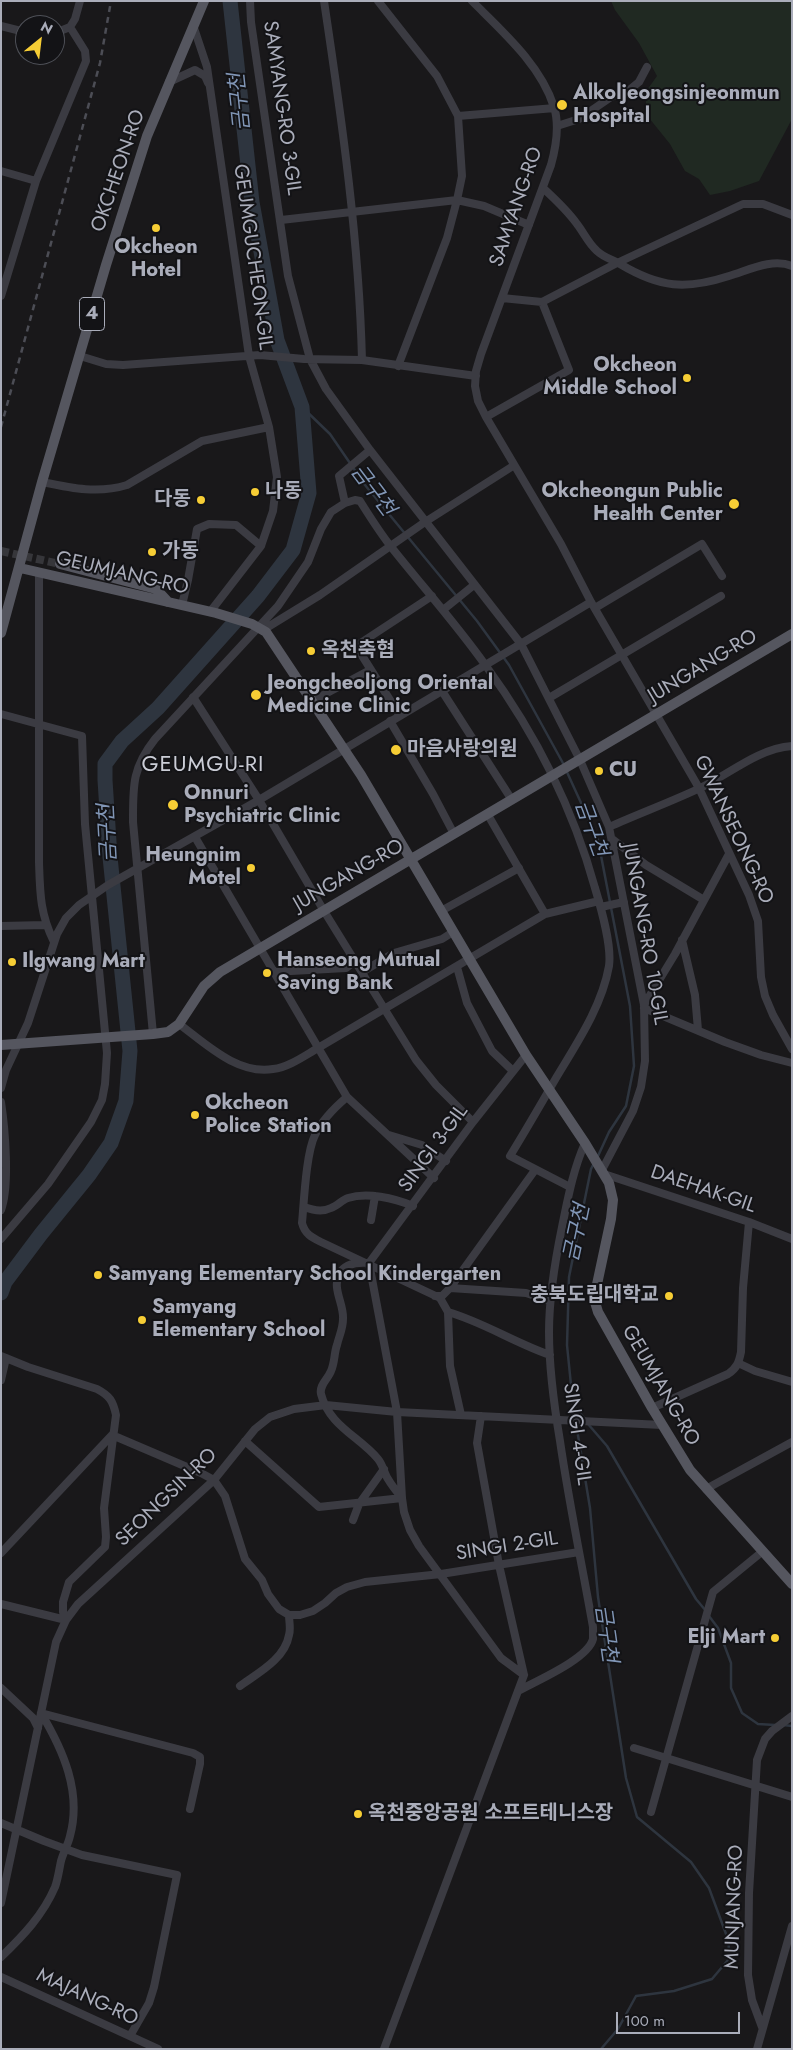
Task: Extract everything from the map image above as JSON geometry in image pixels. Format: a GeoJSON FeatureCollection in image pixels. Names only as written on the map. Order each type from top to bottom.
{"type":"FeatureCollection","features":[{"type":"Feature","properties":{"kind":"main road","name":"OKCHEON-RO"},"geometry":{"type":"LineString","coordinates":[[1,632],[42,482],[147,136],[204,2]]}},
{"type":"Feature","properties":{"kind":"main road"},"geometry":{"type":"LineString","coordinates":[[60,564],[156,589],[169,602]]}},
{"type":"Feature","properties":{"kind":"main road","name":"GEUMJANG-RO"},"geometry":{"type":"LineString","coordinates":[[20,568],[213,612],[258,627]]}},
{"type":"Feature","properties":{"kind":"main road"},"geometry":{"type":"LineString","coordinates":[[258,627],[312,701],[344,749],[526,1055],[586,1145]]}},
{"type":"Feature","properties":{"kind":"main road","name":"JUNGANG-RO"},"geometry":{"type":"LineString","coordinates":[[179,1024],[204,986],[220,972],[790,638]]}},
{"type":"Feature","properties":{"kind":"main road"},"geometry":{"type":"LineString","coordinates":[[1,1045],[168,1032],[179,1024]]}},
{"type":"Feature","properties":{"kind":"main road","name":"GEUMJANG-RO"},"geometry":{"type":"LineString","coordinates":[[586,1145],[609,1183],[613,1200],[596,1289],[595,1302],[598,1312],[652,1408],[690,1470],[792,1584]]}},
{"type":"Feature","properties":{"kind":"street"},"geometry":{"type":"LineString","coordinates":[[65,29],[70,27],[77,14],[80,1]]}},
{"type":"Feature","properties":{"kind":"street","name":"SAMYANG-RO 3-GIL"},"geometry":{"type":"LineString","coordinates":[[250,1],[251,22],[288,276],[307,359],[326,389],[423,523]]}},
{"type":"Feature","properties":{"kind":"street"},"geometry":{"type":"LineString","coordinates":[[324,1],[353,212],[361,295],[362,360]]}},
{"type":"Feature","properties":{"kind":"street"},"geometry":{"type":"LineString","coordinates":[[378,1],[436,76],[458,116],[462,176],[447,238],[398,366]]}},
{"type":"Feature","properties":{"kind":"street","name":"SAMYANG-RO"},"geometry":{"type":"LineString","coordinates":[[472,1],[502,31],[543,82],[555,108],[557,126],[556,146],[543,188],[481,354],[476,376],[478,401],[561,544],[593,605],[623,654],[656,715]]}},
{"type":"Feature","properties":{"kind":"street","name":"GEUMGUCHEON-GIL"},"geometry":{"type":"LineString","coordinates":[[193,25],[207,68],[211,89],[249,356],[269,427],[277,477],[273,511],[261,546],[213,612]]}},
{"type":"Feature","properties":{"kind":"street"},"geometry":{"type":"LineString","coordinates":[[1,26],[15,30]]}},
{"type":"Feature","properties":{"kind":"street"},"geometry":{"type":"LineString","coordinates":[[1,296],[36,181],[86,61],[85,51],[70,27]]}},
{"type":"Feature","properties":{"kind":"street","name":"SAMYANG-RO"},"geometry":{"type":"LineString","coordinates":[[557,126],[579,119],[611,97],[628,91],[639,82],[647,67]]}},
{"type":"Feature","properties":{"kind":"street"},"geometry":{"type":"LineString","coordinates":[[168,83],[194,70],[205,76],[211,89]]}},
{"type":"Feature","properties":{"kind":"street"},"geometry":{"type":"LineString","coordinates":[[458,116],[555,108]]}},
{"type":"Feature","properties":{"kind":"street"},"geometry":{"type":"LineString","coordinates":[[1,171],[36,181]]}},
{"type":"Feature","properties":{"kind":"street"},"geometry":{"type":"LineString","coordinates":[[543,188],[562,206],[578,225],[586,240],[598,252],[638,275],[666,284],[685,286],[704,284],[770,263],[784,263],[792,266]]}},
{"type":"Feature","properties":{"kind":"street"},"geometry":{"type":"LineString","coordinates":[[281,220],[457,200],[484,206],[529,225]]}},
{"type":"Feature","properties":{"kind":"street"},"geometry":{"type":"LineString","coordinates":[[486,417],[569,370],[542,302],[617,263],[743,204],[763,204],[792,215]]}},
{"type":"Feature","properties":{"kind":"street","name":"SAMYANG-RO"},"geometry":{"type":"LineString","coordinates":[[502,298],[542,302]]}},
{"type":"Feature","properties":{"kind":"street"},"geometry":{"type":"LineString","coordinates":[[80,356],[106,364],[123,365],[260,355],[307,359],[362,360],[476,376]]}},
{"type":"Feature","properties":{"kind":"street"},"geometry":{"type":"LineString","coordinates":[[42,482],[90,490],[126,486],[202,441],[269,427]]}},
{"type":"Feature","properties":{"kind":"street"},"geometry":{"type":"LineString","coordinates":[[344,503],[339,476],[370,450]]}},
{"type":"Feature","properties":{"kind":"street"},"geometry":{"type":"LineString","coordinates":[[258,627],[320,595],[423,523],[514,466]]}},
{"type":"Feature","properties":{"kind":"street"},"geometry":{"type":"LineString","coordinates":[[150,1034],[134,871],[133,792],[141,758],[155,739],[258,627],[299,578],[308,562],[325,519],[344,503],[355,500],[360,501],[432,596],[489,664],[557,774],[578,832],[600,904],[609,964],[599,1001],[579,1040],[510,1156],[570,1187]]}},
{"type":"Feature","properties":{"kind":"street","name":"JUNGANG-RO 10-GIL"},"geometry":{"type":"LineString","coordinates":[[423,523],[474,585],[519,645],[549,698],[580,760],[612,839],[644,1007],[645,1061],[641,1087],[633,1111],[603,1172]]}},
{"type":"Feature","properties":{"kind":"street"},"geometry":{"type":"LineString","coordinates":[[182,605],[197,529],[209,524],[236,525],[261,546]]}},
{"type":"Feature","properties":{"kind":"street"},"geometry":{"type":"LineString","coordinates":[[1,1088],[6,1070],[28,1023],[54,942],[66,918],[92,895],[259,800],[519,645],[702,544],[722,576]]}},
{"type":"Feature","properties":{"kind":"street"},"geometry":{"type":"LineString","coordinates":[[39,572],[39,862],[41,904],[45,925],[54,942]]}},
{"type":"Feature","properties":{"kind":"street"},"geometry":{"type":"LineString","coordinates":[[444,610],[474,585]]}},
{"type":"Feature","properties":{"kind":"street"},"geometry":{"type":"LineString","coordinates":[[400,716],[356,646],[432,596]]}},
{"type":"Feature","properties":{"kind":"street"},"geometry":{"type":"LineString","coordinates":[[549,698],[721,596]]}},
{"type":"Feature","properties":{"kind":"street"},"geometry":{"type":"LineString","coordinates":[[312,701],[370,670]]}},
{"type":"Feature","properties":{"kind":"street"},"geometry":{"type":"LineString","coordinates":[[442,691],[512,800]]}},
{"type":"Feature","properties":{"kind":"street"},"geometry":{"type":"LineString","coordinates":[[193,697],[259,800],[324,911],[416,1060],[436,1085],[473,1122]]}},
{"type":"Feature","properties":{"kind":"street"},"geometry":{"type":"LineString","coordinates":[[1,714],[82,736],[85,824],[106,1053],[105,1084],[102,1100],[91,1122],[48,1184],[1,1239]]}},
{"type":"Feature","properties":{"kind":"street","name":"GWANSEONG-RO"},"geometry":{"type":"LineString","coordinates":[[656,715],[699,788],[749,894],[758,921],[761,977],[765,996],[780,1030],[792,1049]]}},
{"type":"Feature","properties":{"kind":"street"},"geometry":{"type":"LineString","coordinates":[[390,721],[454,834]]}},
{"type":"Feature","properties":{"kind":"street"},"geometry":{"type":"LineString","coordinates":[[608,827],[699,788],[743,763],[778,748],[792,746]]}},
{"type":"Feature","properties":{"kind":"street"},"geometry":{"type":"LineString","coordinates":[[488,815],[545,914]]}},
{"type":"Feature","properties":{"kind":"street"},"geometry":{"type":"LineString","coordinates":[[195,837],[346,1097],[434,1178]]}},
{"type":"Feature","properties":{"kind":"street"},"geometry":{"type":"LineString","coordinates":[[612,839],[646,865],[704,900]]}},
{"type":"Feature","properties":{"kind":"street"},"geometry":{"type":"LineString","coordinates":[[729,854],[644,1007],[761,1055],[792,1063]]}},
{"type":"Feature","properties":{"kind":"street"},"geometry":{"type":"LineString","coordinates":[[441,911],[519,868]]}},
{"type":"Feature","properties":{"kind":"street"},"geometry":{"type":"LineString","coordinates":[[179,1024],[217,1052],[238,1064],[255,1069],[273,1069],[285,1066],[385,1010],[545,914],[600,904],[624,902]]}},
{"type":"Feature","properties":{"kind":"street"},"geometry":{"type":"LineString","coordinates":[[1,926],[45,925]]}},
{"type":"Feature","properties":{"kind":"street"},"geometry":{"type":"LineString","coordinates":[[362,972],[394,953],[442,939],[453,932]]}},
{"type":"Feature","properties":{"kind":"street"},"geometry":{"type":"LineString","coordinates":[[682,940],[688,957],[695,995],[698,1030]]}},
{"type":"Feature","properties":{"kind":"street"},"geometry":{"type":"LineString","coordinates":[[273,972],[346,968],[355,961]]}},
{"type":"Feature","properties":{"kind":"street"},"geometry":{"type":"LineString","coordinates":[[457,967],[467,1003],[492,1051],[514,1071]]}},
{"type":"Feature","properties":{"kind":"street","name":"SINGI 3-GIL"},"geometry":{"type":"LineString","coordinates":[[369,1263],[434,1178],[473,1122],[526,1055]]}},
{"type":"Feature","properties":{"kind":"street"},"geometry":{"type":"LineString","coordinates":[[346,1097],[332,1110],[314,1136],[308,1167],[304,1230],[315,1240],[369,1263],[440,1298],[448,1312],[450,1366],[461,1415]]}},
{"type":"Feature","properties":{"kind":"street"},"geometry":{"type":"LineString","coordinates":[[1,1102],[4,1123],[5,1196],[1,1210]]}},
{"type":"Feature","properties":{"kind":"street"},"geometry":{"type":"LineString","coordinates":[[387,1134],[422,1145],[446,1161]]}},
{"type":"Feature","properties":{"kind":"street","name":"SINGI 4-GIL"},"geometry":{"type":"LineString","coordinates":[[518,1691],[584,1653],[593,1641],[593,1627],[556,1419],[550,1355],[550,1301],[558,1246],[570,1187],[577,1162],[586,1145]]}},
{"type":"Feature","properties":{"kind":"street"},"geometry":{"type":"LineString","coordinates":[[433,1296],[442,1296],[450,1288],[535,1170]]}},
{"type":"Feature","properties":{"kind":"street","name":"DAEHAK-GIL"},"geometry":{"type":"LineString","coordinates":[[603,1172],[792,1239]]}},
{"type":"Feature","properties":{"kind":"street"},"geometry":{"type":"LineString","coordinates":[[304,1207],[314,1210],[330,1209],[348,1198],[376,1196],[398,1200],[413,1206]]}},
{"type":"Feature","properties":{"kind":"street"},"geometry":{"type":"LineString","coordinates":[[372,1220],[376,1196]]}},
{"type":"Feature","properties":{"kind":"street"},"geometry":{"type":"LineString","coordinates":[[652,1408],[728,1374],[734,1370],[738,1363],[741,1352],[748,1222]]}},
{"type":"Feature","properties":{"kind":"street"},"geometry":{"type":"LineString","coordinates":[[353,1520],[359,1504],[384,1469],[380,1461],[368,1448],[345,1432],[335,1420],[321,1394],[321,1387],[331,1372],[343,1318],[337,1291],[339,1274],[350,1264],[369,1263]]}},
{"type":"Feature","properties":{"kind":"street"},"geometry":{"type":"LineString","coordinates":[[369,1263],[397,1412]]}},
{"type":"Feature","properties":{"kind":"street"},"geometry":{"type":"LineString","coordinates":[[450,1288],[526,1293],[550,1301]]}},
{"type":"Feature","properties":{"kind":"street"},"geometry":{"type":"LineString","coordinates":[[448,1312],[464,1316],[524,1346],[550,1355]]}},
{"type":"Feature","properties":{"kind":"street"},"geometry":{"type":"LineString","coordinates":[[1,1380],[4,1357],[28,1367],[98,1389],[108,1395],[113,1401],[116,1415],[104,1508],[105,1546],[68,1582],[63,1602],[63,1612],[66,1620]]}},
{"type":"Feature","properties":{"kind":"street"},"geometry":{"type":"LineString","coordinates":[[738,1363],[755,1371],[792,1382]]}},
{"type":"Feature","properties":{"kind":"street","name":"SEONGSIN-RO"},"geometry":{"type":"LineString","coordinates":[[1,1903],[56,1642],[66,1620],[78,1604],[214,1480],[255,1429],[270,1417],[294,1409],[326,1405],[397,1412],[662,1425]]}},
{"type":"Feature","properties":{"kind":"street","name":"SINGI 2-GIL"},"geometry":{"type":"LineString","coordinates":[[397,1412],[402,1498],[410,1530],[419,1546],[501,1658],[524,1676]]}},
{"type":"Feature","properties":{"kind":"street"},"geometry":{"type":"LineString","coordinates":[[384,2049],[524,1676],[499,1565],[478,1443],[482,1416]]}},
{"type":"Feature","properties":{"kind":"street"},"geometry":{"type":"LineString","coordinates":[[112,1435],[214,1480],[229,1508],[245,1559],[262,1580],[280,1609],[289,1615],[300,1615],[313,1611],[336,1593],[347,1587],[365,1582],[440,1574]]}},
{"type":"Feature","properties":{"kind":"street"},"geometry":{"type":"LineString","coordinates":[[1,1553],[112,1435]]}},
{"type":"Feature","properties":{"kind":"street"},"geometry":{"type":"LineString","coordinates":[[245,1441],[319,1508],[402,1498]]}},
{"type":"Feature","properties":{"kind":"street"},"geometry":{"type":"LineString","coordinates":[[706,1489],[792,1442]]}},
{"type":"Feature","properties":{"kind":"street","name":"SINGI 2-GIL"},"geometry":{"type":"LineString","coordinates":[[384,1469],[388,1479],[402,1498]]}},
{"type":"Feature","properties":{"kind":"street"},"geometry":{"type":"LineString","coordinates":[[652,1812],[714,1592],[763,1551]]}},
{"type":"Feature","properties":{"kind":"street","name":"SINGI 2-GIL"},"geometry":{"type":"LineString","coordinates":[[440,1574],[579,1552]]}},
{"type":"Feature","properties":{"kind":"street"},"geometry":{"type":"LineString","coordinates":[[1,1604],[66,1620]]}},
{"type":"Feature","properties":{"kind":"street"},"geometry":{"type":"LineString","coordinates":[[240,1686],[283,1651],[289,1635],[289,1615]]}},
{"type":"Feature","properties":{"kind":"street"},"geometry":{"type":"LineString","coordinates":[[1,1688],[29,1714],[38,1728]]}},
{"type":"Feature","properties":{"kind":"street"},"geometry":{"type":"LineString","coordinates":[[41,1713],[193,1753],[200,1757],[190,1809]]}},
{"type":"Feature","properties":{"kind":"street"},"geometry":{"type":"LineString","coordinates":[[1,1956],[28,1930],[45,1907],[56,1886],[65,1849],[70,1837],[74,1814],[71,1777],[54,1734],[41,1713]]}},
{"type":"Feature","properties":{"kind":"street","name":"MUNJANG-RO"},"geometry":{"type":"LineString","coordinates":[[762,2027],[752,2000],[748,1975],[749,1893],[757,1760],[765,1739],[772,1731],[792,1716]]}},
{"type":"Feature","properties":{"kind":"street"},"geometry":{"type":"LineString","coordinates":[[634,1748],[792,1797]]}},
{"type":"Feature","properties":{"kind":"street"},"geometry":{"type":"LineString","coordinates":[[1,1823],[82,1855],[177,1875],[154,1987],[149,2003],[130,2036]]}},
{"type":"Feature","properties":{"kind":"street"},"geometry":{"type":"LineString","coordinates":[[757,2049],[762,2027],[789,1951],[792,1926]]}},
{"type":"Feature","properties":{"kind":"street","name":"MAJANG-RO"},"geometry":{"type":"LineString","coordinates":[[1,1977],[158,2049]]}},
{"type":"Feature","properties":{"kind":"shaded area"},"geometry":{"type":"Polygon","coordinates":[[[611,1],[792,1],[792,119],[759,181],[730,191],[710,195],[699,179],[685,171],[670,144],[645,113],[647,90],[657,76],[639,43],[615,10],[611,1]]]}},
{"type":"Feature","properties":{"kind":"waterway","name":"금구천"},"geometry":{"type":"LineString","coordinates":[[1,1293],[5,1282],[89,1175],[111,1143],[126,1101],[130,1051],[110,857],[105,764],[122,741],[158,708],[258,596],[293,550],[309,493],[302,407],[277,340],[252,202],[230,1]]}},
{"type":"Feature","properties":{"kind":"waterway","name":"금구천"},"geometry":{"type":"LineString","coordinates":[[302,407],[330,434],[365,485],[477,621],[509,665],[564,765]]}},
{"type":"Feature","properties":{"kind":"waterway","name":"금구천"},"geometry":{"type":"LineString","coordinates":[[566,770],[598,840],[630,1006],[634,1066],[626,1106],[609,1132],[598,1156]]}},
{"type":"Feature","properties":{"kind":"waterway","name":"금구천"},"geometry":{"type":"LineString","coordinates":[[594,1163],[591,1169],[569,1277],[567,1345],[573,1405],[590,1508],[598,1597],[626,1778],[637,1817],[691,1862],[709,1888],[729,1942],[728,1960],[712,1979],[674,1991],[636,1996],[618,2029],[601,2049]]}},
{"type":"Feature","properties":{"kind":"waterway"},"geometry":{"type":"LineString","coordinates":[[574,1406],[585,1419]]}},
{"type":"Feature","properties":{"kind":"waterway"},"geometry":{"type":"LineString","coordinates":[[588,1424],[607,1446],[696,1599],[706,1611]]}},
{"type":"Feature","properties":{"kind":"waterway"},"geometry":{"type":"LineString","coordinates":[[709,1616],[718,1628],[731,1663],[731,1688],[742,1713],[758,1724],[775,1725]]}},
{"type":"Feature","properties":{"kind":"waterway"},"geometry":{"type":"LineString","coordinates":[[783,1725],[792,1726]]}},
{"type":"Feature","properties":{"kind":"tunnel"},"geometry":{"type":"LineString","coordinates":[[1,551],[60,564]]}},
{"type":"Feature","properties":{"kind":"railway"},"geometry":{"type":"LineString","coordinates":[[1,427],[100,63],[111,1]]}},
{"type":"Feature","properties":{"kind":"place","name":"Alkoljeongsinjeonmun Hospital"},"geometry":{"type":"Point","coordinates":[562,105]}},
{"type":"Feature","properties":{"kind":"place","name":"Okcheon Hotel"},"geometry":{"type":"Point","coordinates":[156,228]}},
{"type":"Feature","properties":{"kind":"place","name":"Okcheon Middle School"},"geometry":{"type":"Point","coordinates":[687,378]}},
{"type":"Feature","properties":{"kind":"place","name":"나동"},"geometry":{"type":"Point","coordinates":[255,492]}},
{"type":"Feature","properties":{"kind":"place","name":"다동"},"geometry":{"type":"Point","coordinates":[201,500]}},
{"type":"Feature","properties":{"kind":"place","name":"Okcheongun Public Health Center"},"geometry":{"type":"Point","coordinates":[734,504]}},
{"type":"Feature","properties":{"kind":"place","name":"가동"},"geometry":{"type":"Point","coordinates":[152,552]}},
{"type":"Feature","properties":{"kind":"place","name":"옥천축협"},"geometry":{"type":"Point","coordinates":[311,651]}},
{"type":"Feature","properties":{"kind":"place","name":"Jeongcheoljong Oriental Medicine Clinic"},"geometry":{"type":"Point","coordinates":[256,695]}},
{"type":"Feature","properties":{"kind":"place","name":"마음사랑의원"},"geometry":{"type":"Point","coordinates":[396,750]}},
{"type":"Feature","properties":{"kind":"place","name":"CU"},"geometry":{"type":"Point","coordinates":[599,771]}},
{"type":"Feature","properties":{"kind":"place","name":"Onnuri Psychiatric Clinic"},"geometry":{"type":"Point","coordinates":[173,805]}},
{"type":"Feature","properties":{"kind":"place","name":"Heungnim Motel"},"geometry":{"type":"Point","coordinates":[251,868]}},
{"type":"Feature","properties":{"kind":"place","name":"Ilgwang Mart"},"geometry":{"type":"Point","coordinates":[12,962]}},
{"type":"Feature","properties":{"kind":"place","name":"Hanseong Mutual Saving Bank"},"geometry":{"type":"Point","coordinates":[267,973]}},
{"type":"Feature","properties":{"kind":"place","name":"Okcheon Police Station"},"geometry":{"type":"Point","coordinates":[195,1115]}},
{"type":"Feature","properties":{"kind":"place","name":"Samyang Elementary School Kindergarten"},"geometry":{"type":"Point","coordinates":[98,1275]}},
{"type":"Feature","properties":{"kind":"place","name":"충북도립대학교"},"geometry":{"type":"Point","coordinates":[669,1296]}},
{"type":"Feature","properties":{"kind":"place","name":"Samyang Elementary School"},"geometry":{"type":"Point","coordinates":[142,1320]}},
{"type":"Feature","properties":{"kind":"place","name":"Elji Mart"},"geometry":{"type":"Point","coordinates":[775,1638]}},
{"type":"Feature","properties":{"kind":"place","name":"옥천중앙공원 소프트테니스장"},"geometry":{"type":"Point","coordinates":[358,1814]}},
{"type":"Feature","properties":{"kind":"district","name":"GEUMGU-RI"},"geometry":{"type":"Point","coordinates":[203,766]}}]}
